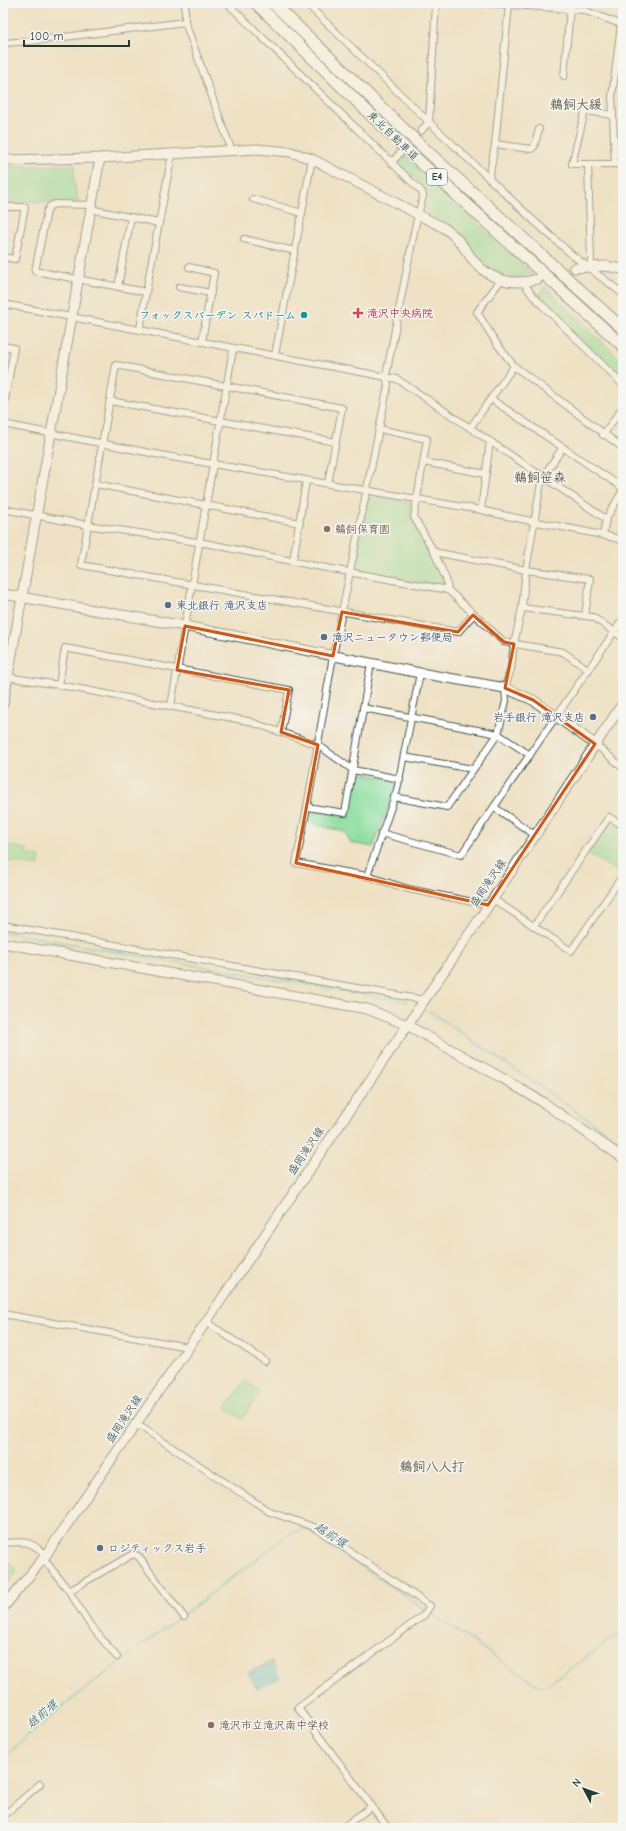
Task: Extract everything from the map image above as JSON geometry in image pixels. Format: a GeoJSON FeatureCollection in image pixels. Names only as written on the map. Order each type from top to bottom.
{"type":"FeatureCollection","features":[{"type":"Feature","properties":{"kind":"highway","name":"東北自動車道"},"geometry":{"type":"LineString","coordinates":[[256,3],[406,149],[623,346]]}},
{"type":"Feature","properties":{"kind":"highway","name":"東北自動車道"},"geometry":{"type":"LineString","coordinates":[[273,3],[416,141],[623,329]]}},
{"type":"Feature","properties":{"kind":"street"},"geometry":{"type":"LineString","coordinates":[[185,3],[185,22],[232,149]]}},
{"type":"Feature","properties":{"kind":"street"},"geometry":{"type":"LineString","coordinates":[[226,3],[392,162],[422,192],[423,196],[386,376],[388,386],[333,656],[296,863],[366,876],[408,889],[490,902],[534,926],[571,951],[623,875]]}},
{"type":"Feature","properties":{"kind":"street"},"geometry":{"type":"LineString","coordinates":[[306,3],[429,122],[566,249],[590,266],[623,294]]}},
{"type":"Feature","properties":{"kind":"street"},"geometry":{"type":"LineString","coordinates":[[421,131],[429,122],[436,3]]}},
{"type":"Feature","properties":{"kind":"street"},"geometry":{"type":"LineString","coordinates":[[481,3],[584,10],[622,24],[612,97],[615,164]]}},
{"type":"Feature","properties":{"kind":"street"},"geometry":{"type":"LineString","coordinates":[[490,179],[509,5]]}},
{"type":"Feature","properties":{"kind":"street"},"geometry":{"type":"LineString","coordinates":[[564,76],[570,9]]}},
{"type":"Feature","properties":{"kind":"street"},"geometry":{"type":"LineString","coordinates":[[3,43],[32,41],[185,22]]}},
{"type":"Feature","properties":{"kind":"street"},"geometry":{"type":"LineString","coordinates":[[613,115],[585,111],[572,164],[623,164]]}},
{"type":"Feature","properties":{"kind":"street"},"geometry":{"type":"LineString","coordinates":[[495,144],[531,149],[534,147],[539,128]]}},
{"type":"Feature","properties":{"kind":"street"},"geometry":{"type":"LineString","coordinates":[[3,160],[100,158],[232,149],[274,149],[291,152],[312,159],[453,234],[483,270],[501,280],[524,283],[538,279]]}},
{"type":"Feature","properties":{"kind":"street"},"geometry":{"type":"LineString","coordinates":[[392,162],[402,151]]}},
{"type":"Feature","properties":{"kind":"street"},"geometry":{"type":"LineString","coordinates":[[140,329],[172,154]]}},
{"type":"Feature","properties":{"kind":"street"},"geometry":{"type":"LineString","coordinates":[[3,704],[100,158]]}},
{"type":"Feature","properties":{"kind":"street"},"geometry":{"type":"LineString","coordinates":[[275,355],[312,159]]}},
{"type":"Feature","properties":{"kind":"street"},"geometry":{"type":"LineString","coordinates":[[588,165],[590,266]]}},
{"type":"Feature","properties":{"kind":"street"},"geometry":{"type":"LineString","coordinates":[[253,199],[302,213]]}},
{"type":"Feature","properties":{"kind":"street"},"geometry":{"type":"LineString","coordinates":[[146,292],[35,271],[35,264],[47,211],[50,206],[55,204],[91,207],[159,223]]}},
{"type":"Feature","properties":{"kind":"street"},"geometry":{"type":"LineString","coordinates":[[3,207],[25,206],[16,259],[3,257]]}},
{"type":"Feature","properties":{"kind":"street"},"geometry":{"type":"LineString","coordinates":[[118,287],[131,217]]}},
{"type":"Feature","properties":{"kind":"street"},"geometry":{"type":"LineString","coordinates":[[244,239],[295,251]]}},
{"type":"Feature","properties":{"kind":"street"},"geometry":{"type":"LineString","coordinates":[[575,268],[606,266],[623,269]]}},
{"type":"Feature","properties":{"kind":"street"},"geometry":{"type":"LineString","coordinates":[[189,267],[214,273],[202,341]]}},
{"type":"Feature","properties":{"kind":"street"},"geometry":{"type":"LineString","coordinates":[[501,280],[477,312],[497,344],[514,366],[603,435],[623,448]]}},
{"type":"Feature","properties":{"kind":"street"},"geometry":{"type":"LineString","coordinates":[[524,283],[532,295],[623,385]]}},
{"type":"Feature","properties":{"kind":"street"},"geometry":{"type":"LineString","coordinates":[[179,287],[211,293]]}},
{"type":"Feature","properties":{"kind":"street"},"geometry":{"type":"LineString","coordinates":[[3,304],[397,379],[606,518]]}},
{"type":"Feature","properties":{"kind":"street"},"geometry":{"type":"LineString","coordinates":[[3,346],[14,348],[6,383],[3,412]]}},
{"type":"Feature","properties":{"kind":"street"},"geometry":{"type":"LineString","coordinates":[[171,706],[201,543],[233,349]]}},
{"type":"Feature","properties":{"kind":"street"},"geometry":{"type":"LineString","coordinates":[[328,483],[342,408],[228,385],[116,365],[81,565],[458,632],[473,615]]}},
{"type":"Feature","properties":{"kind":"street"},"geometry":{"type":"LineString","coordinates":[[470,428],[514,366]]}},
{"type":"Feature","properties":{"kind":"street"},"geometry":{"type":"LineString","coordinates":[[491,398],[623,489],[606,518],[603,535]]}},
{"type":"Feature","properties":{"kind":"street"},"geometry":{"type":"LineString","coordinates":[[110,401],[336,442]]}},
{"type":"Feature","properties":{"kind":"street"},"geometry":{"type":"LineString","coordinates":[[603,435],[623,406]]}},
{"type":"Feature","properties":{"kind":"street"},"geometry":{"type":"LineString","coordinates":[[3,424],[166,456],[214,463],[306,481],[328,483],[366,491],[481,510],[623,540]]}},
{"type":"Feature","properties":{"kind":"street"},"geometry":{"type":"LineString","coordinates":[[379,429],[427,439],[414,517],[434,552],[446,579],[448,590]]}},
{"type":"Feature","properties":{"kind":"street"},"geometry":{"type":"LineString","coordinates":[[481,510],[490,441]]}},
{"type":"Feature","properties":{"kind":"street"},"geometry":{"type":"LineString","coordinates":[[394,797],[447,808],[498,734],[506,701],[505,688],[511,669],[514,644],[522,608],[526,570],[543,476],[563,447]]}},
{"type":"Feature","properties":{"kind":"street"},"geometry":{"type":"LineString","coordinates":[[424,462],[486,474]]}},
{"type":"Feature","properties":{"kind":"street"},"geometry":{"type":"LineString","coordinates":[[293,561],[306,481]]}},
{"type":"Feature","properties":{"kind":"street"},"geometry":{"type":"LineString","coordinates":[[95,484],[207,507],[300,523]]}},
{"type":"Feature","properties":{"kind":"street"},"geometry":{"type":"LineString","coordinates":[[3,509],[87,525],[201,543],[448,590],[473,615],[504,642],[563,652],[588,670]]}},
{"type":"Feature","properties":{"kind":"street"},"geometry":{"type":"LineString","coordinates":[[434,552],[526,570],[590,579],[585,616]]}},
{"type":"Feature","properties":{"kind":"street"},"geometry":{"type":"LineString","coordinates":[[3,594],[185,626],[420,673],[505,688],[533,700],[557,716],[595,744],[623,768]]}},
{"type":"Feature","properties":{"kind":"street"},"geometry":{"type":"LineString","coordinates":[[522,608],[593,618],[623,638]]}},
{"type":"Feature","properties":{"kind":"street"},"geometry":{"type":"LineString","coordinates":[[381,833],[461,855],[623,619]]}},
{"type":"Feature","properties":{"kind":"street"},"geometry":{"type":"LineString","coordinates":[[59,685],[65,648],[289,690],[281,732]]}},
{"type":"Feature","properties":{"kind":"street"},"geometry":{"type":"LineString","coordinates":[[307,807],[345,813],[371,663]]}},
{"type":"Feature","properties":{"kind":"street"},"geometry":{"type":"LineString","coordinates":[[366,876],[400,779],[420,673]]}},
{"type":"Feature","properties":{"kind":"street"},"geometry":{"type":"LineString","coordinates":[[7,678],[59,685],[248,721],[318,745],[353,770],[400,779]]}},
{"type":"Feature","properties":{"kind":"street","name":"盛岡滝沢線"},"geometry":{"type":"LineString","coordinates":[[3,1608],[45,1556],[135,1423],[206,1322],[623,703]]}},
{"type":"Feature","properties":{"kind":"street"},"geometry":{"type":"LineString","coordinates":[[363,708],[498,734],[530,755]]}},
{"type":"Feature","properties":{"kind":"street"},"geometry":{"type":"LineString","coordinates":[[404,757],[473,769]]}},
{"type":"Feature","properties":{"kind":"street"},"geometry":{"type":"LineString","coordinates":[[494,807],[535,835]]}},
{"type":"Feature","properties":{"kind":"street"},"geometry":{"type":"LineString","coordinates":[[534,926],[609,817],[623,826]]}},
{"type":"Feature","properties":{"kind":"street"},"geometry":{"type":"LineString","coordinates":[[3,925],[424,1000]]}},
{"type":"Feature","properties":{"kind":"street"},"geometry":{"type":"LineString","coordinates":[[3,943],[367,1009],[407,1025],[544,1103],[623,1158]]}},
{"type":"Feature","properties":{"kind":"street"},"geometry":{"type":"LineString","coordinates":[[3,1314],[188,1347]]}},
{"type":"Feature","properties":{"kind":"street"},"geometry":{"type":"LineString","coordinates":[[206,1322],[265,1361]]}},
{"type":"Feature","properties":{"kind":"street"},"geometry":{"type":"LineString","coordinates":[[135,1423],[270,1512],[314,1527],[430,1606],[427,1610],[298,1708],[388,1828]]}},
{"type":"Feature","properties":{"kind":"street"},"geometry":{"type":"LineString","coordinates":[[3,1543],[29,1542],[34,1544],[45,1556],[90,1625],[117,1657]]}},
{"type":"Feature","properties":{"kind":"street"},"geometry":{"type":"LineString","coordinates":[[69,1591],[133,1554],[138,1556],[183,1615]]}},
{"type":"Feature","properties":{"kind":"street"},"geometry":{"type":"LineString","coordinates":[[3,1816],[40,1784]]}},
{"type":"Feature","properties":{"kind":"street"},"geometry":{"type":"LineString","coordinates":[[342,1828],[372,1806]]}},
{"type":"Feature","properties":{"kind":"highlighted area"},"geometry":{"type":"Polygon","coordinates":[[[342,612],[458,632],[473,615],[504,642],[514,644],[505,688],[533,700],[595,744],[488,905],[296,863],[318,745],[281,732],[289,690],[177,670],[185,626],[333,656],[342,612]]]}},
{"type":"Feature","properties":{"kind":"green space"},"geometry":{"type":"Polygon","coordinates":[[[403,154],[532,274],[518,277],[506,276],[497,272],[481,259],[455,228],[428,214],[428,196],[424,187],[396,162],[403,154]]]}},
{"type":"Feature","properties":{"kind":"green space"},"geometry":{"type":"Polygon","coordinates":[[[75,165],[74,181],[78,202],[3,202],[3,166],[75,165]]]}},
{"type":"Feature","properties":{"kind":"green space"},"geometry":{"type":"Polygon","coordinates":[[[545,287],[623,362],[623,379],[539,298],[539,294],[545,287]]]}},
{"type":"Feature","properties":{"kind":"green space"},"geometry":{"type":"Polygon","coordinates":[[[368,494],[411,503],[412,518],[439,568],[444,587],[360,571],[353,567],[368,494]]]}},
{"type":"Feature","properties":{"kind":"green space"},"geometry":{"type":"Polygon","coordinates":[[[354,772],[398,780],[373,847],[351,843],[345,832],[306,822],[309,809],[347,815],[354,772]]]}},
{"type":"Feature","properties":{"kind":"green space"},"geometry":{"type":"Polygon","coordinates":[[[608,822],[612,822],[623,829],[623,867],[619,873],[588,853],[608,822]]]}},
{"type":"Feature","properties":{"kind":"green space"},"geometry":{"type":"Polygon","coordinates":[[[3,845],[27,849],[27,855],[40,857],[39,866],[3,861],[3,845]]]}},
{"type":"Feature","properties":{"kind":"green space"},"geometry":{"type":"Polygon","coordinates":[[[245,1381],[260,1391],[242,1419],[226,1408],[245,1381]]]}},
{"type":"Feature","properties":{"kind":"green space"},"geometry":{"type":"Polygon","coordinates":[[[7,1561],[18,1571],[3,1589],[3,1564],[7,1561]]]}},
{"type":"Feature","properties":{"kind":"water"},"geometry":{"type":"Polygon","coordinates":[[[272,1661],[280,1678],[257,1689],[248,1673],[272,1661]]]}},
{"type":"Feature","properties":{"kind":"waterway"},"geometry":{"type":"LineString","coordinates":[[3,932],[407,1002]]}},
{"type":"Feature","properties":{"kind":"waterway"},"geometry":{"type":"LineString","coordinates":[[429,1011],[623,1143]]}},
{"type":"Feature","properties":{"kind":"waterway","name":"越前堰"},"geometry":{"type":"LineString","coordinates":[[3,1758],[37,1728],[108,1671],[289,1534],[302,1529],[309,1531],[539,1686],[547,1685],[623,1631]]}},
{"type":"Feature","properties":{"kind":"tunnel"},"geometry":{"type":"LineString","coordinates":[[541,278],[575,268]]}},
{"type":"Feature","properties":{"kind":"place","name":"滝沢中央病院"},"geometry":{"type":"Point","coordinates":[358,313]}},
{"type":"Feature","properties":{"kind":"place","name":"フォックスバーデン スパドーム"},"geometry":{"type":"Point","coordinates":[304,315]}},
{"type":"Feature","properties":{"kind":"place","name":"鵜飼保育園"},"geometry":{"type":"Point","coordinates":[327,529]}},
{"type":"Feature","properties":{"kind":"place","name":"東北銀行 滝沢支店"},"geometry":{"type":"Point","coordinates":[168,605]}},
{"type":"Feature","properties":{"kind":"place","name":"滝沢ニュータウン郵便局"},"geometry":{"type":"Point","coordinates":[324,637]}},
{"type":"Feature","properties":{"kind":"place","name":"岩手銀行 滝沢支店"},"geometry":{"type":"Point","coordinates":[593,717]}},
{"type":"Feature","properties":{"kind":"place","name":"ロジティックス岩手"},"geometry":{"type":"Point","coordinates":[100,1548]}},
{"type":"Feature","properties":{"kind":"place","name":"滝沢市立滝沢南中学校"},"geometry":{"type":"Point","coordinates":[211,1725]}},
{"type":"Feature","properties":{"kind":"district","name":"鵜飼大緩"},"geometry":{"type":"Point","coordinates":[576,104]}},
{"type":"Feature","properties":{"kind":"district","name":"鵜飼笹森"},"geometry":{"type":"Point","coordinates":[540,477]}},
{"type":"Feature","properties":{"kind":"district","name":"鵜飼八人打"},"geometry":{"type":"Point","coordinates":[432,1466]}}]}
